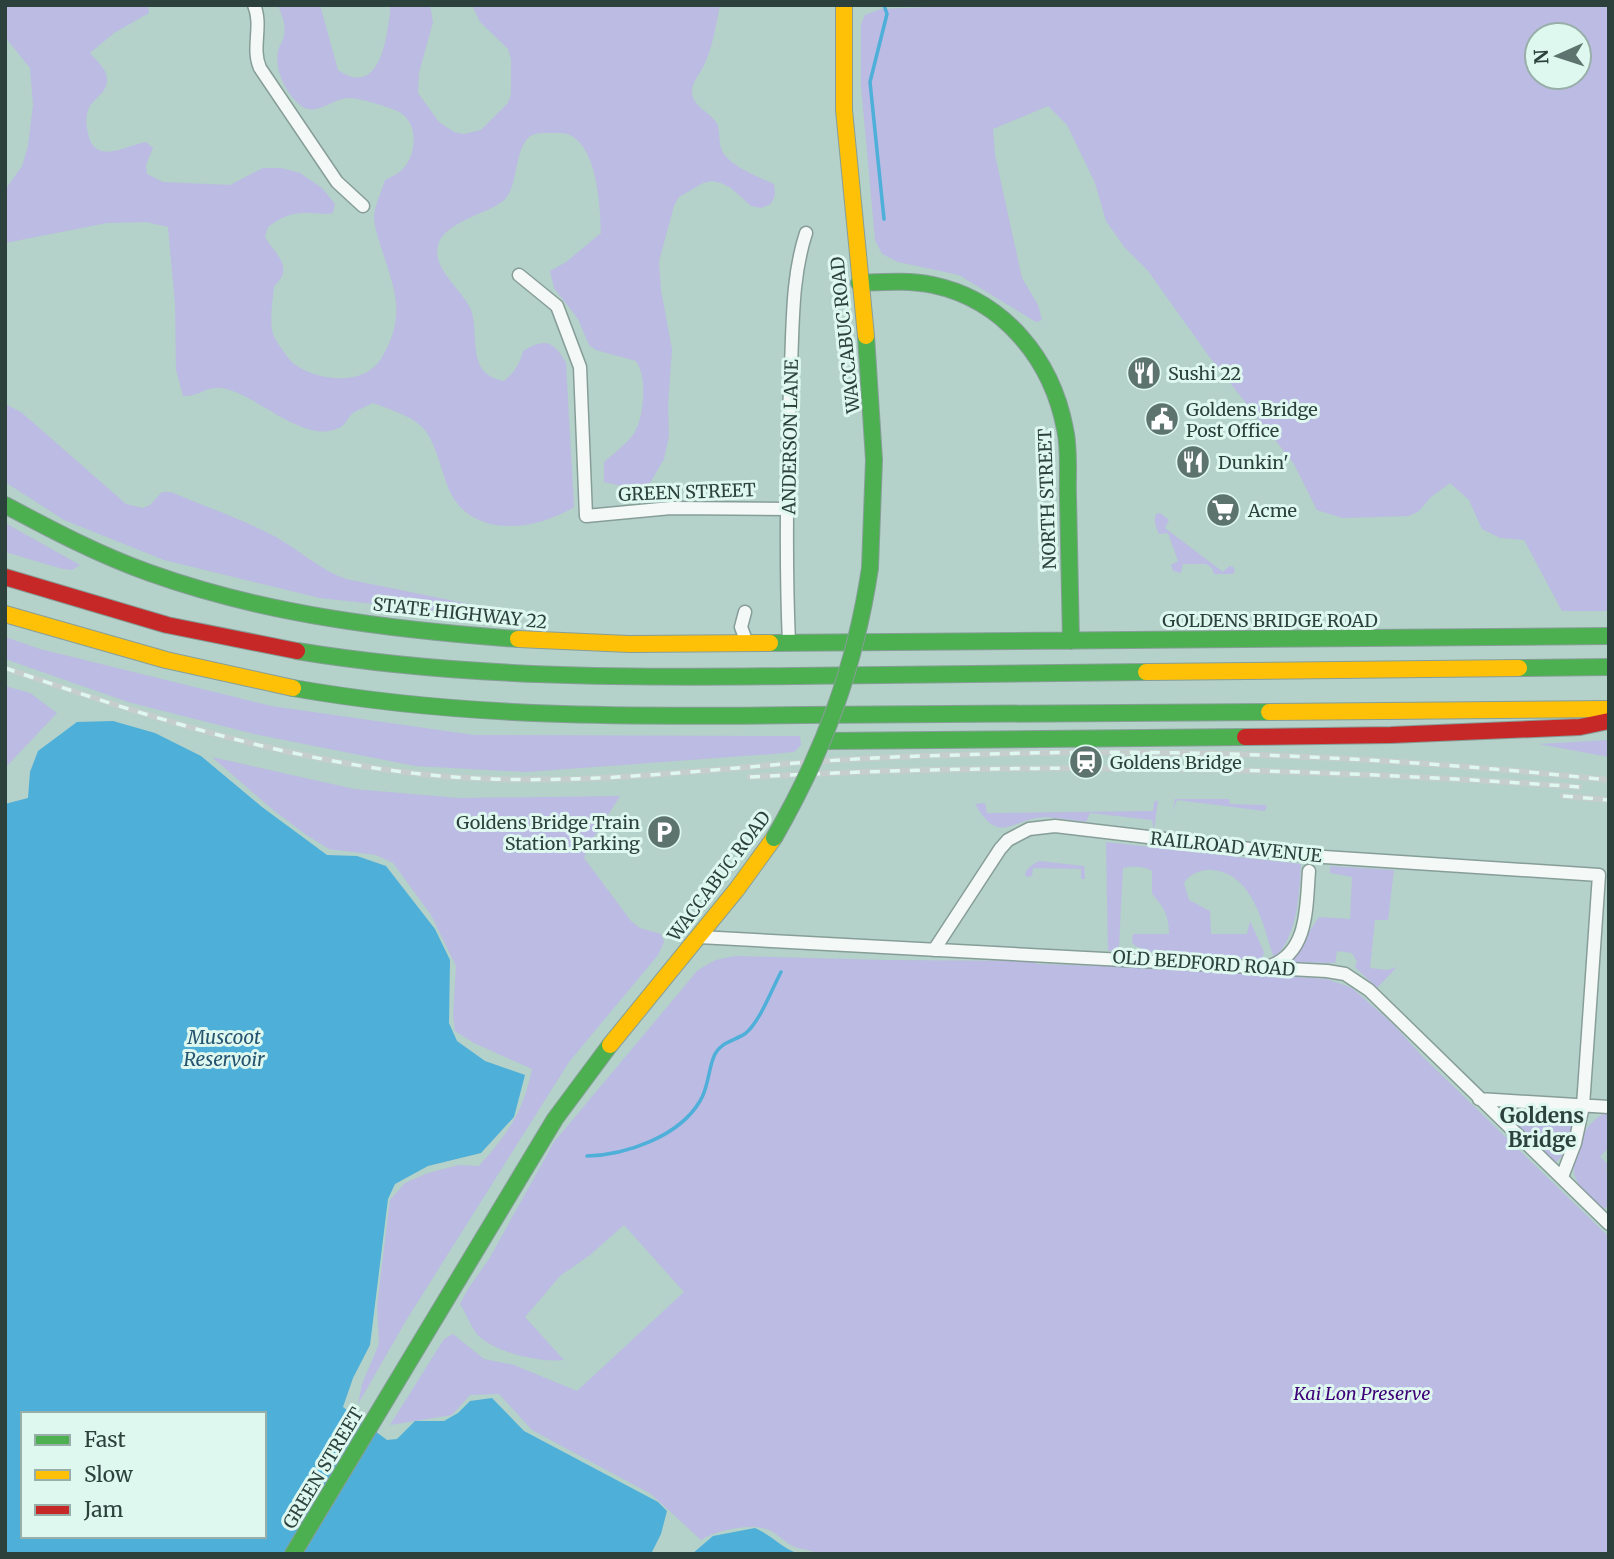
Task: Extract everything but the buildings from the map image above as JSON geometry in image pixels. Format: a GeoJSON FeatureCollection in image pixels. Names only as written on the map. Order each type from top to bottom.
{"type":"FeatureCollection","features":[{"type":"Feature","properties":{"kind":"main road","name":"WACCABUC ROAD"},"geometry":{"type":"LineString","coordinates":[[385,1402],[555,1119],[617,1036],[699,937],[774,838],[793,806],[839,707],[857,645],[870,568],[875,495],[874,449],[842,115],[844,5]]}},
{"type":"Feature","properties":{"kind":"main road","name":"NORTH STREET"},"geometry":{"type":"LineString","coordinates":[[859,283],[918,284],[942,287],[964,294],[1005,320],[1041,360],[1060,406],[1066,430],[1071,641]]}},
{"type":"Feature","properties":{"kind":"main road","name":"STATE HIGHWAY 22"},"geometry":{"type":"LineString","coordinates":[[5,505],[63,536],[130,565],[210,591],[294,611],[391,626],[496,638],[629,644],[932,642]]}},
{"type":"Feature","properties":{"kind":"main road"},"geometry":{"type":"LineString","coordinates":[[5,577],[132,616],[267,646],[337,657],[475,670],[612,676],[751,677],[1609,667]]}},
{"type":"Feature","properties":{"kind":"main road"},"geometry":{"type":"LineString","coordinates":[[5,614],[123,650],[260,682],[332,695],[486,712],[612,717],[1609,709]]}},
{"type":"Feature","properties":{"kind":"main road","name":"GOLDENS BRIDGE ROAD"},"geometry":{"type":"LineString","coordinates":[[932,642],[1609,636]]}},
{"type":"Feature","properties":{"kind":"main road"},"geometry":{"type":"LineString","coordinates":[[825,741],[1447,733],[1580,727],[1609,721]]}},
{"type":"Feature","properties":{"kind":"main road","name":"GREEN STREET"},"geometry":{"type":"LineString","coordinates":[[293,1554],[385,1402]]}},
{"type":"Feature","properties":{"kind":"street"},"geometry":{"type":"LineString","coordinates":[[254,5],[259,31],[255,56],[260,68],[337,182],[363,206]]}},
{"type":"Feature","properties":{"kind":"street","name":"ANDERSON LANE"},"geometry":{"type":"LineString","coordinates":[[789,643],[790,387],[795,282],[806,233]]}},
{"type":"Feature","properties":{"kind":"street","name":"GREEN STREET"},"geometry":{"type":"LineString","coordinates":[[519,275],[557,306],[580,367],[586,516],[671,508],[788,509]]}},
{"type":"Feature","properties":{"kind":"street"},"geometry":{"type":"LineString","coordinates":[[745,612],[741,627],[747,643]]}},
{"type":"Feature","properties":{"kind":"street","name":"RAILROAD AVENUE"},"geometry":{"type":"LineString","coordinates":[[934,950],[1000,849],[1017,834],[1041,826],[1309,856],[1599,875],[1583,1106]]}},
{"type":"Feature","properties":{"kind":"street"},"geometry":{"type":"LineString","coordinates":[[1263,968],[1282,961],[1294,950],[1301,934],[1309,871]]}},
{"type":"Feature","properties":{"kind":"street","name":"OLD BEDFORD ROAD"},"geometry":{"type":"LineString","coordinates":[[699,937],[1008,955],[1115,958],[1345,974],[1369,990],[1609,1224]]}},
{"type":"Feature","properties":{"kind":"street"},"geometry":{"type":"LineString","coordinates":[[1479,1098],[1609,1107]]}},
{"type":"Feature","properties":{"kind":"street"},"geometry":{"type":"LineString","coordinates":[[1562,1177],[1575,1143],[1583,1106]]}},
{"type":"Feature","properties":{"kind":"green space"},"geometry":{"type":"Polygon","coordinates":[[[5,5],[148,5],[149,13],[114,33],[90,53],[107,76],[105,88],[90,106],[86,123],[91,143],[97,149],[120,150],[146,142],[153,148],[146,165],[147,174],[163,182],[230,185],[263,168],[281,168],[300,173],[322,188],[335,204],[333,213],[293,214],[268,227],[265,237],[283,267],[283,273],[274,286],[272,328],[276,341],[294,364],[315,374],[339,378],[363,374],[373,368],[381,359],[394,329],[394,290],[376,232],[374,216],[385,180],[401,171],[408,162],[414,136],[403,114],[372,102],[349,98],[317,109],[305,108],[299,104],[279,73],[277,58],[284,32],[278,5],[320,5],[338,70],[359,78],[373,70],[382,53],[390,5],[430,5],[433,22],[419,73],[418,93],[439,122],[454,132],[464,134],[481,130],[508,103],[511,94],[511,59],[508,49],[480,22],[472,5],[720,5],[710,49],[693,85],[693,98],[716,122],[720,145],[729,160],[774,184],[775,195],[771,204],[761,208],[751,206],[731,188],[712,181],[703,183],[679,197],[674,206],[659,261],[661,290],[672,349],[669,436],[664,459],[650,483],[636,489],[604,482],[604,462],[627,441],[639,421],[642,411],[642,374],[636,361],[596,350],[589,345],[578,319],[554,288],[550,271],[566,262],[601,233],[598,194],[592,165],[579,142],[570,135],[542,133],[529,137],[520,152],[512,188],[503,201],[448,230],[438,245],[439,263],[471,310],[476,352],[484,370],[492,377],[504,381],[516,368],[523,351],[543,343],[557,350],[566,363],[574,507],[543,521],[525,525],[491,524],[475,518],[462,508],[451,494],[435,448],[426,432],[416,422],[398,413],[373,403],[353,413],[341,427],[326,431],[312,430],[230,390],[215,388],[183,396],[176,370],[175,304],[168,227],[146,222],[107,223],[5,243],[5,190],[22,166],[28,146],[33,105],[30,68],[5,37],[5,5]]]}},
{"type":"Feature","properties":{"kind":"green space"},"geometry":{"type":"Polygon","coordinates":[[[982,5],[1609,5],[1609,611],[1562,611],[1524,540],[1500,538],[1482,529],[1469,500],[1450,483],[1431,497],[1419,511],[1409,516],[1342,518],[1317,510],[1294,464],[1208,355],[1148,271],[1125,248],[1106,221],[1095,183],[1067,125],[1048,106],[993,129],[995,155],[1022,278],[1038,305],[1042,320],[1036,322],[959,275],[898,262],[882,254],[875,240],[861,86],[861,24],[865,15],[881,9],[982,5]]]}},
{"type":"Feature","properties":{"kind":"green space"},"geometry":{"type":"Polygon","coordinates":[[[5,404],[21,412],[126,504],[143,508],[150,505],[162,492],[171,492],[263,531],[346,579],[506,613],[501,618],[320,598],[164,560],[64,520],[5,482],[5,404]]]}},
{"type":"Feature","properties":{"kind":"green space"},"geometry":{"type":"Polygon","coordinates":[[[1160,513],[1169,520],[1165,528],[1223,572],[1229,566],[1233,567],[1233,574],[1214,574],[1212,568],[1206,564],[1183,564],[1181,573],[1173,571],[1171,565],[1178,561],[1168,533],[1159,534],[1157,529],[1155,517],[1160,513]]]}},
{"type":"Feature","properties":{"kind":"green space"},"geometry":{"type":"Polygon","coordinates":[[[5,523],[80,565],[72,570],[63,569],[5,552],[5,523]]]}},
{"type":"Feature","properties":{"kind":"green space"},"geometry":{"type":"Polygon","coordinates":[[[5,637],[40,649],[271,706],[474,735],[800,736],[801,745],[794,752],[526,772],[415,766],[254,734],[128,702],[5,659],[5,637]]]}},
{"type":"Feature","properties":{"kind":"green space"},"geometry":{"type":"Polygon","coordinates":[[[5,686],[30,693],[57,713],[5,768],[5,686]]]}},
{"type":"Feature","properties":{"kind":"green space"},"geometry":{"type":"Polygon","coordinates":[[[1609,740],[1609,757],[1539,744],[1609,740]]]}},
{"type":"Feature","properties":{"kind":"green space"},"geometry":{"type":"Polygon","coordinates":[[[212,757],[354,789],[458,798],[620,796],[590,843],[584,858],[631,921],[640,928],[661,934],[664,942],[658,955],[569,1062],[407,1319],[358,1404],[362,1384],[379,1344],[377,1306],[390,1200],[405,1183],[428,1173],[459,1165],[479,1166],[513,1122],[524,1098],[532,1069],[474,1043],[455,1031],[453,1015],[456,966],[431,915],[393,863],[376,855],[329,849],[272,809],[212,757]]]}},
{"type":"Feature","properties":{"kind":"green space"},"geometry":{"type":"Polygon","coordinates":[[[1175,799],[1229,799],[1230,804],[1267,805],[1265,811],[1177,800],[1173,810],[1175,799]]]}},
{"type":"Feature","properties":{"kind":"green space"},"geometry":{"type":"Polygon","coordinates":[[[1158,800],[1154,830],[1152,820],[1090,813],[1086,822],[1047,817],[1000,827],[992,825],[975,804],[985,803],[987,813],[1153,811],[1154,802],[1158,800]]]}},
{"type":"Feature","properties":{"kind":"green space"},"geometry":{"type":"Polygon","coordinates":[[[1106,842],[1301,864],[1296,915],[1288,939],[1274,959],[1261,917],[1247,891],[1226,873],[1208,870],[1200,871],[1184,883],[1189,900],[1210,911],[1211,934],[1247,934],[1250,921],[1264,952],[1262,960],[1258,962],[1191,958],[1141,949],[1132,943],[1133,934],[1169,934],[1169,928],[1165,912],[1152,894],[1152,871],[1134,867],[1123,868],[1119,946],[1117,950],[1108,951],[1106,842]]]}},
{"type":"Feature","properties":{"kind":"green space"},"geometry":{"type":"Polygon","coordinates":[[[1039,861],[1084,866],[1085,879],[1081,879],[1081,869],[1033,868],[1032,876],[1027,877],[1027,870],[1039,861]]]}},
{"type":"Feature","properties":{"kind":"green space"},"geometry":{"type":"Polygon","coordinates":[[[1330,866],[1394,870],[1388,920],[1375,920],[1370,968],[1388,970],[1397,967],[1377,988],[1355,967],[1357,962],[1352,953],[1337,951],[1335,963],[1291,962],[1319,917],[1350,919],[1352,877],[1330,873],[1330,866]]]}},
{"type":"Feature","properties":{"kind":"green space","name":"Kai Lon Preserve"},"geometry":{"type":"Polygon","coordinates":[[[735,956],[1036,961],[1036,964],[1163,968],[1327,979],[1352,988],[1392,1023],[1422,1056],[1609,1237],[1609,1554],[817,1554],[792,1546],[764,1528],[726,1530],[701,1540],[651,1494],[532,1430],[499,1394],[470,1395],[452,1415],[390,1425],[444,1339],[453,1334],[484,1359],[514,1365],[577,1391],[684,1292],[624,1225],[590,1255],[560,1276],[525,1317],[564,1360],[530,1358],[493,1346],[476,1333],[460,1304],[489,1259],[554,1142],[698,970],[716,960],[735,956]]]}},
{"type":"Feature","properties":{"kind":"green space"},"geometry":{"type":"Polygon","coordinates":[[[1498,1109],[1572,1116],[1571,1135],[1564,1153],[1556,1162],[1546,1156],[1498,1109]]]}},
{"type":"Feature","properties":{"kind":"green space"},"geometry":{"type":"Polygon","coordinates":[[[1609,1112],[1609,1147],[1600,1157],[1609,1165],[1606,1169],[1609,1172],[1609,1205],[1604,1209],[1579,1185],[1574,1172],[1574,1162],[1580,1140],[1586,1130],[1609,1112]]]}},
{"type":"Feature","properties":{"kind":"water","name":"Muscoot Reservoir"},"geometry":{"type":"Polygon","coordinates":[[[113,721],[155,733],[201,756],[262,807],[327,855],[357,856],[386,866],[435,929],[450,960],[449,1023],[457,1041],[485,1061],[525,1075],[514,1117],[481,1153],[428,1166],[395,1184],[388,1199],[370,1345],[353,1378],[343,1407],[387,1440],[397,1439],[415,1421],[444,1421],[458,1413],[470,1401],[492,1398],[524,1431],[658,1502],[667,1511],[661,1534],[651,1554],[5,1554],[5,804],[28,798],[30,772],[38,751],[77,722],[113,721]]]}},
{"type":"Feature","properties":{"kind":"water"},"geometry":{"type":"Polygon","coordinates":[[[755,1528],[799,1554],[692,1554],[713,1536],[755,1528]]]}},
{"type":"Feature","properties":{"kind":"waterway"},"geometry":{"type":"LineString","coordinates":[[884,5],[887,14],[870,82],[884,219]]}},
{"type":"Feature","properties":{"kind":"waterway"},"geometry":{"type":"LineString","coordinates":[[587,1156],[618,1152],[650,1142],[679,1125],[691,1114],[703,1096],[715,1054],[721,1046],[742,1036],[751,1028],[781,972]]}},
{"type":"Feature","properties":{"kind":"railway"},"geometry":{"type":"LineString","coordinates":[[5,668],[109,703],[215,734],[321,759],[430,775],[522,780],[567,779],[877,758],[1121,752],[1365,760],[1609,780]]}},
{"type":"Feature","properties":{"kind":"railway"},"geometry":{"type":"LineString","coordinates":[[750,777],[957,769],[1165,769],[1372,775],[1579,787]]}},
{"type":"Feature","properties":{"kind":"railway"},"geometry":{"type":"LineString","coordinates":[[1563,796],[1609,800]]}},
{"type":"Feature","properties":{"kind":"traffic: fast"},"geometry":{"type":"LineString","coordinates":[[859,283],[915,282],[959,293],[982,304],[1003,319],[1036,357],[1059,404],[1067,437],[1071,641]]}},
{"type":"Feature","properties":{"kind":"traffic: fast"},"geometry":{"type":"LineString","coordinates":[[866,336],[874,460],[870,568]]}},
{"type":"Feature","properties":{"kind":"traffic: fast"},"geometry":{"type":"LineString","coordinates":[[5,505],[76,542],[131,566],[239,600],[378,625],[518,639]]}},
{"type":"Feature","properties":{"kind":"traffic: fast"},"geometry":{"type":"LineString","coordinates":[[774,838],[808,773],[835,708],[856,640],[870,568]]}},
{"type":"Feature","properties":{"kind":"traffic: fast"},"geometry":{"type":"LineString","coordinates":[[770,643],[1609,636]]}},
{"type":"Feature","properties":{"kind":"traffic: fast"},"geometry":{"type":"LineString","coordinates":[[297,651],[421,667],[608,676],[1146,672]]}},
{"type":"Feature","properties":{"kind":"traffic: fast"},"geometry":{"type":"LineString","coordinates":[[1519,668],[1609,667]]}},
{"type":"Feature","properties":{"kind":"traffic: fast"},"geometry":{"type":"LineString","coordinates":[[293,688],[420,705],[611,715],[1269,712]]}},
{"type":"Feature","properties":{"kind":"traffic: fast"},"geometry":{"type":"LineString","coordinates":[[825,741],[1245,737]]}},
{"type":"Feature","properties":{"kind":"traffic: fast"},"geometry":{"type":"LineString","coordinates":[[293,1554],[555,1119],[610,1045]]}},
{"type":"Feature","properties":{"kind":"traffic: slow"},"geometry":{"type":"LineString","coordinates":[[844,5],[844,110],[866,336]]}},
{"type":"Feature","properties":{"kind":"traffic: slow"},"geometry":{"type":"LineString","coordinates":[[5,614],[166,660],[293,688]]}},
{"type":"Feature","properties":{"kind":"traffic: slow"},"geometry":{"type":"LineString","coordinates":[[518,639],[629,644],[770,643]]}},
{"type":"Feature","properties":{"kind":"traffic: slow"},"geometry":{"type":"LineString","coordinates":[[1146,672],[1519,668]]}},
{"type":"Feature","properties":{"kind":"traffic: slow"},"geometry":{"type":"LineString","coordinates":[[1269,712],[1609,709]]}},
{"type":"Feature","properties":{"kind":"traffic: slow"},"geometry":{"type":"LineString","coordinates":[[610,1045],[737,889],[774,838]]}},
{"type":"Feature","properties":{"kind":"traffic: jam"},"geometry":{"type":"LineString","coordinates":[[5,577],[167,625],[297,651]]}},
{"type":"Feature","properties":{"kind":"traffic: jam"},"geometry":{"type":"LineString","coordinates":[[1245,737],[1391,735],[1580,727],[1609,721]]}},
{"type":"Feature","properties":{"kind":"place","name":"Sushi 22"},"geometry":{"type":"Point","coordinates":[1144,373]}},
{"type":"Feature","properties":{"kind":"place","name":"Goldens Bridge Post Office"},"geometry":{"type":"Point","coordinates":[1162,419]}},
{"type":"Feature","properties":{"kind":"place","name":"Dunkin'"},"geometry":{"type":"Point","coordinates":[1193,462]}},
{"type":"Feature","properties":{"kind":"place","name":"Acme"},"geometry":{"type":"Point","coordinates":[1223,510]}},
{"type":"Feature","properties":{"kind":"place","name":"Goldens Bridge"},"geometry":{"type":"Point","coordinates":[1086,762]}},
{"type":"Feature","properties":{"kind":"place","name":"Goldens Bridge Train Station Parking"},"geometry":{"type":"Point","coordinates":[664,832]}},
{"type":"Feature","properties":{"kind":"district","name":"Goldens Bridge"},"geometry":{"type":"Point","coordinates":[1542,1127]}}]}
